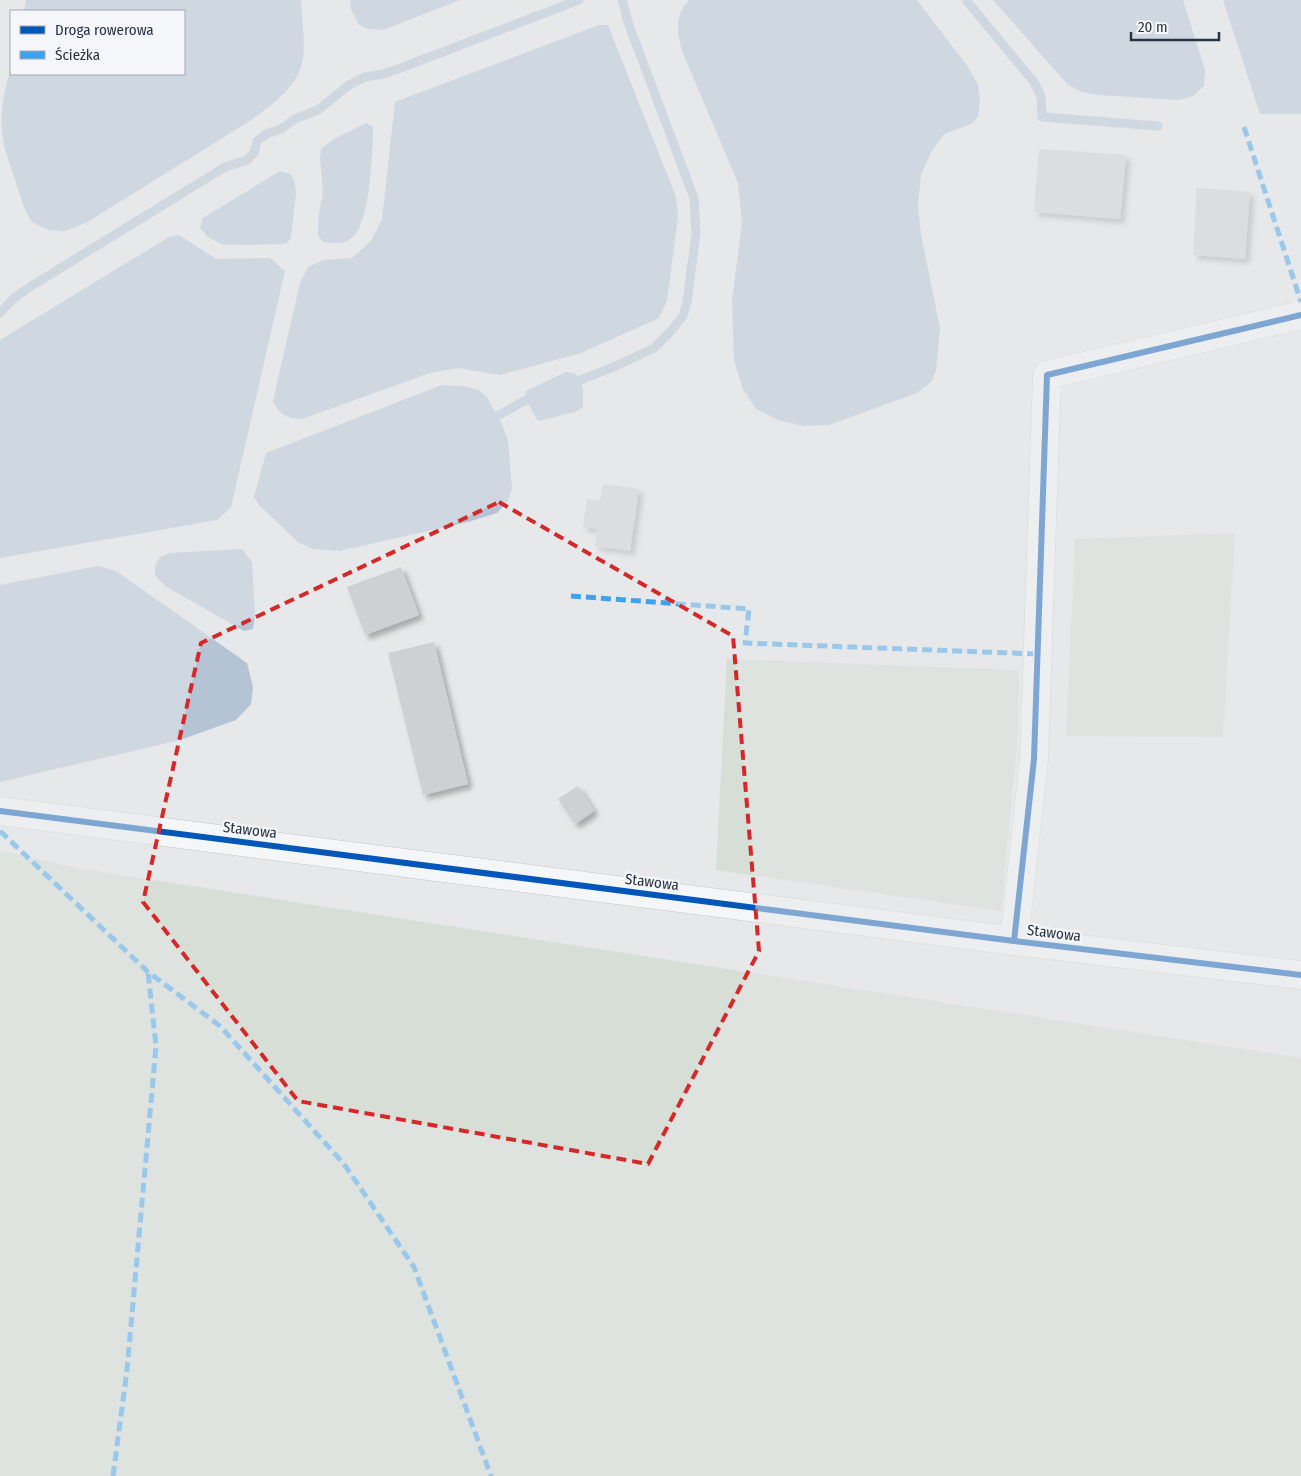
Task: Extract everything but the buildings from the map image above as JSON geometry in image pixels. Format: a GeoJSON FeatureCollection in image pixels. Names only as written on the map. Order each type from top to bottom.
{"type":"FeatureCollection","features":[{"type":"Feature","properties":{"kind":"street"},"geometry":{"type":"LineString","coordinates":[[1014,941],[1034,759],[1047,375],[1301,315]]}},
{"type":"Feature","properties":{"kind":"street","name":"Stawowa"},"geometry":{"type":"LineString","coordinates":[[0,811],[1014,941],[1301,975]]}},
{"type":"Feature","properties":{"kind":"highlighted area"},"geometry":{"type":"Polygon","coordinates":[[[499,502],[733,636],[759,951],[648,1164],[298,1101],[143,902],[201,643],[499,502]]]}},
{"type":"Feature","properties":{"kind":"shaded area"},"geometry":{"type":"Polygon","coordinates":[[[1235,533],[1223,737],[1066,736],[1075,539],[1235,533]]]}},
{"type":"Feature","properties":{"kind":"shaded area"},"geometry":{"type":"Polygon","coordinates":[[[727,659],[1019,670],[1018,736],[1001,911],[716,870],[727,659]]]}},
{"type":"Feature","properties":{"kind":"shaded area"},"geometry":{"type":"Polygon","coordinates":[[[0,851],[82,869],[1301,1058],[1301,1476],[0,1476],[0,851]]]}},
{"type":"Feature","properties":{"kind":"water"},"geometry":{"type":"Polygon","coordinates":[[[26,0],[301,0],[304,37],[303,59],[295,79],[289,87],[274,103],[248,122],[86,223],[64,231],[48,230],[32,222],[25,210],[4,146],[1,122],[3,100],[10,70],[10,75],[185,75],[185,10],[24,10],[26,0]]]}},
{"type":"Feature","properties":{"kind":"water"},"geometry":{"type":"Polygon","coordinates":[[[350,0],[460,0],[383,30],[369,29],[359,25],[351,9],[350,0]]]}},
{"type":"Feature","properties":{"kind":"water"},"geometry":{"type":"Polygon","coordinates":[[[689,0],[917,0],[968,67],[978,85],[980,100],[978,117],[971,124],[944,134],[931,152],[921,175],[918,205],[921,235],[940,328],[936,371],[931,382],[917,393],[829,425],[803,426],[778,420],[756,409],[743,389],[734,360],[732,301],[742,223],[738,183],[682,51],[678,24],[681,12],[689,0]]]}},
{"type":"Feature","properties":{"kind":"water"},"geometry":{"type":"Polygon","coordinates":[[[993,0],[1183,0],[1205,70],[1204,86],[1193,96],[1178,100],[1082,92],[1068,85],[993,0]]]}},
{"type":"Feature","properties":{"kind":"water"},"geometry":{"type":"Polygon","coordinates":[[[1223,0],[1301,0],[1301,114],[1260,114],[1223,0]]]}},
{"type":"Feature","properties":{"kind":"water"},"geometry":{"type":"Polygon","coordinates":[[[599,25],[608,25],[676,197],[678,216],[667,301],[659,318],[581,353],[500,375],[458,368],[430,373],[302,419],[288,417],[281,413],[273,401],[300,283],[308,267],[324,260],[352,258],[371,241],[382,220],[395,102],[599,25]]]}},
{"type":"Feature","properties":{"kind":"water"},"geometry":{"type":"Polygon","coordinates":[[[366,123],[373,127],[373,138],[367,202],[359,229],[350,240],[339,243],[323,242],[318,236],[318,221],[323,191],[321,149],[334,139],[366,123]]]}},
{"type":"Feature","properties":{"kind":"water"},"geometry":{"type":"Polygon","coordinates":[[[280,171],[290,174],[294,180],[296,192],[291,238],[286,244],[223,245],[208,237],[200,228],[203,218],[280,171]]]}},
{"type":"Feature","properties":{"kind":"water"},"geometry":{"type":"Polygon","coordinates":[[[179,235],[216,259],[270,258],[285,271],[231,507],[217,520],[0,558],[0,340],[169,237],[179,235]]]}},
{"type":"Feature","properties":{"kind":"water"},"geometry":{"type":"Polygon","coordinates":[[[566,372],[576,374],[583,388],[583,407],[575,412],[538,421],[526,400],[526,391],[566,372]]]}},
{"type":"Feature","properties":{"kind":"water"},"geometry":{"type":"Polygon","coordinates":[[[442,385],[463,386],[478,390],[487,397],[502,425],[508,440],[512,489],[508,501],[497,513],[468,522],[339,551],[314,549],[299,543],[259,505],[254,497],[266,453],[442,385]]]}},
{"type":"Feature","properties":{"kind":"water"},"geometry":{"type":"Polygon","coordinates":[[[242,549],[252,562],[255,614],[253,629],[244,631],[165,586],[155,575],[155,566],[160,557],[170,553],[242,549]]]}},
{"type":"Feature","properties":{"kind":"water"},"geometry":{"type":"Polygon","coordinates":[[[98,566],[116,571],[247,663],[253,687],[251,704],[236,720],[180,740],[0,782],[0,585],[98,566]]]}},
{"type":"Feature","properties":{"kind":"waterway"},"geometry":{"type":"LineString","coordinates":[[0,313],[14,298],[33,285],[225,167],[247,160],[254,153],[257,141],[266,134],[281,129],[295,119],[318,110],[349,85],[365,77],[398,69],[579,0]]}},
{"type":"Feature","properties":{"kind":"waterway"},"geometry":{"type":"LineString","coordinates":[[570,384],[616,366],[654,348],[683,316],[687,302],[696,233],[694,198],[629,25],[622,0]]}},
{"type":"Feature","properties":{"kind":"waterway"},"geometry":{"type":"LineString","coordinates":[[966,0],[1034,82],[1041,96],[1042,117],[1158,126]]}},
{"type":"Feature","properties":{"kind":"waterway"},"geometry":{"type":"LineString","coordinates":[[497,416],[537,396]]}},
{"type":"Feature","properties":{"kind":"marked path"},"geometry":{"type":"LineString","coordinates":[[1244,127],[1301,302]]}},
{"type":"Feature","properties":{"kind":"marked path"},"geometry":{"type":"LineString","coordinates":[[571,596],[749,609],[745,643],[1037,654]]}},
{"type":"Feature","properties":{"kind":"marked path"},"geometry":{"type":"LineString","coordinates":[[0,831],[148,972],[220,1026],[344,1164],[414,1267],[491,1476]]}},
{"type":"Feature","properties":{"kind":"marked path"},"geometry":{"type":"LineString","coordinates":[[113,1476],[127,1370],[156,1046],[148,972]]}},
{"type":"Feature","properties":{"kind":"cycle path"},"geometry":{"type":"LineString","coordinates":[[1014,941],[1034,759],[1047,375],[1301,315]]}},
{"type":"Feature","properties":{"kind":"cycle path"},"geometry":{"type":"LineString","coordinates":[[0,811],[1014,941],[1301,975]]}}]}
